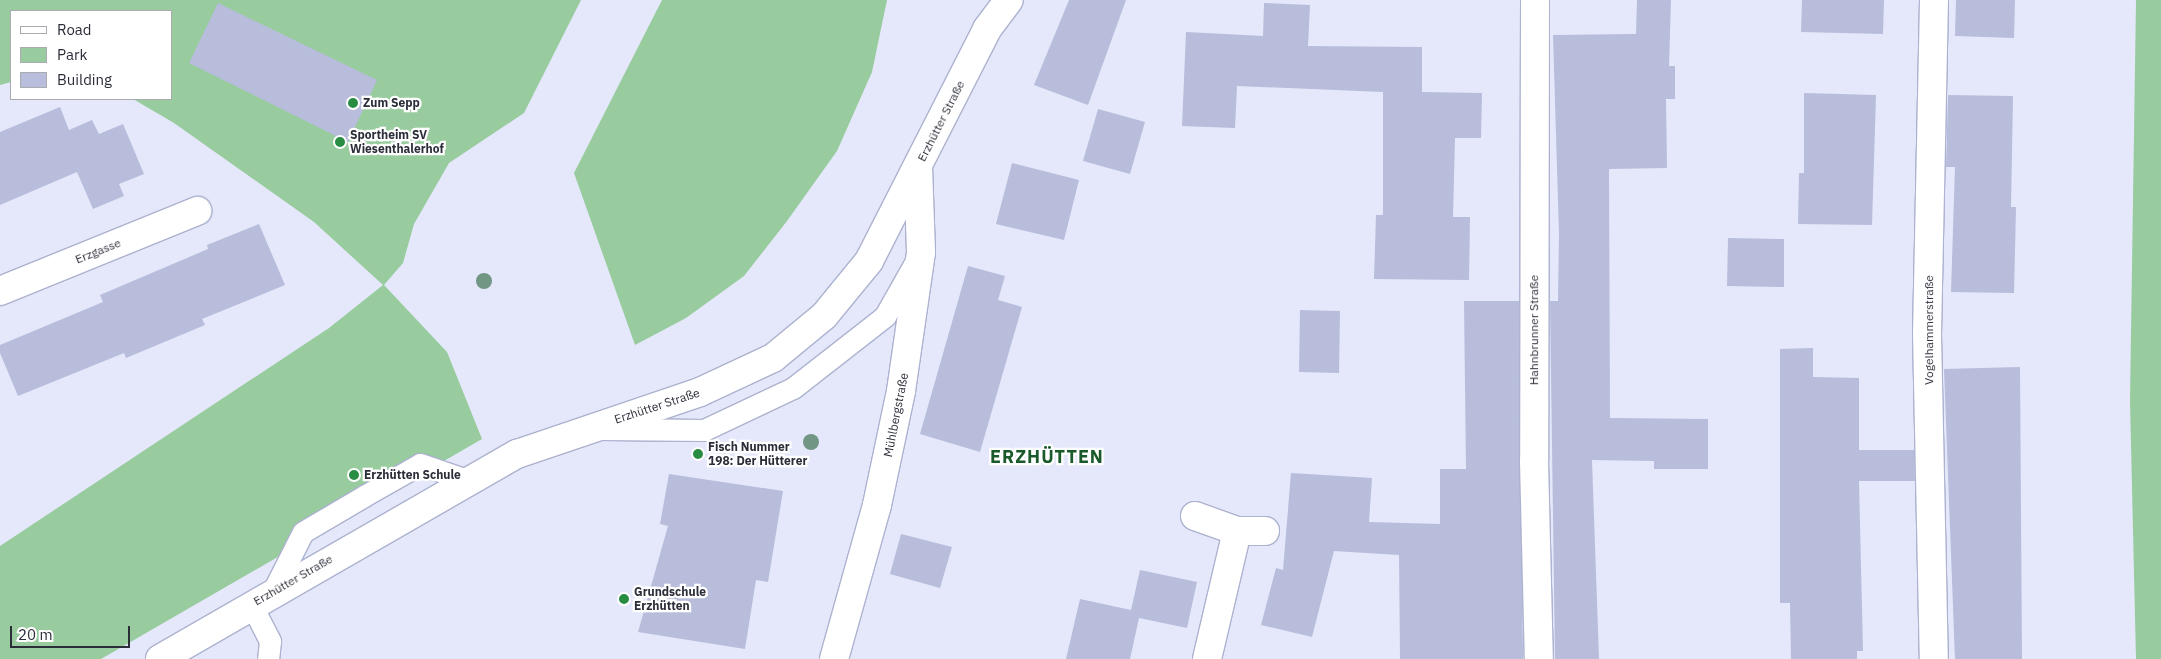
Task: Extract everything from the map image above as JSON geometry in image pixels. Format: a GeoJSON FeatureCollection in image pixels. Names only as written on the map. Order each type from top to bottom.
{"type":"FeatureCollection","features":[{"type":"Feature","properties":{"kind":"street","name":"Erzhütter Straße"},"geometry":{"type":"LineString","coordinates":[[160,659],[261,598],[467,480],[517,454],[585,429],[700,392],[773,358],[824,316],[869,262],[987,29],[1009,0]]}},
{"type":"Feature","properties":{"kind":"street","name":"Hahnbrunner Straße"},"geometry":{"type":"LineString","coordinates":[[1535,0],[1534,462],[1539,659]]}},
{"type":"Feature","properties":{"kind":"street","name":"Vogelhammerstraße"},"geometry":{"type":"LineString","coordinates":[[1934,0],[1927,334],[1934,659]]}},
{"type":"Feature","properties":{"kind":"street","name":"Mühlbergstraße"},"geometry":{"type":"LineString","coordinates":[[834,659],[890,449],[901,391],[921,252],[918,166]]}},
{"type":"Feature","properties":{"kind":"street","name":"Erzgasse"},"geometry":{"type":"LineString","coordinates":[[0,291],[197,211]]}},
{"type":"Feature","properties":{"kind":"street"},"geometry":{"type":"LineString","coordinates":[[1195,516],[1237,531],[1265,531]]}},
{"type":"Feature","properties":{"kind":"street"},"geometry":{"type":"LineString","coordinates":[[1207,659],[1237,531]]}},
{"type":"Feature","properties":{"kind":"lane"},"geometry":{"type":"LineString","coordinates":[[585,429],[704,430],[793,388],[885,316],[921,252]]}},
{"type":"Feature","properties":{"kind":"lane"},"geometry":{"type":"LineString","coordinates":[[268,659],[270,641],[261,598],[303,532],[420,464],[467,480]]}},
{"type":"Feature","properties":{"kind":"green space"},"geometry":{"type":"Polygon","coordinates":[[[0,0],[581,0],[524,113],[449,163],[414,224],[403,263],[384,285],[447,352],[482,439],[101,659],[0,659],[0,546],[329,328],[383,285],[314,222],[174,123],[135,100],[172,100],[172,10],[10,10],[10,82],[0,85],[0,0]]]}},
{"type":"Feature","properties":{"kind":"green space"},"geometry":{"type":"Polygon","coordinates":[[[662,0],[887,0],[872,72],[837,151],[787,221],[744,276],[686,318],[635,345],[574,173],[662,0]]]}},
{"type":"Feature","properties":{"kind":"green space"},"geometry":{"type":"Polygon","coordinates":[[[2136,0],[2161,0],[2161,659],[2136,659],[2130,401],[2136,0]]]}},
{"type":"Feature","properties":{"kind":"building"},"geometry":{"type":"Polygon","coordinates":[[[1069,0],[1126,0],[1088,105],[1034,85],[1069,0]]]}},
{"type":"Feature","properties":{"kind":"building"},"geometry":{"type":"Polygon","coordinates":[[[1637,0],[1671,0],[1669,66],[1675,66],[1675,99],[1666,99],[1667,168],[1609,169],[1610,418],[1708,419],[1708,469],[1654,469],[1654,461],[1592,460],[1599,659],[1555,659],[1550,301],[1558,301],[1559,234],[1553,35],[1636,34],[1637,0]]]}},
{"type":"Feature","properties":{"kind":"building"},"geometry":{"type":"Polygon","coordinates":[[[1802,0],[1884,0],[1883,34],[1801,32],[1802,0]]]}},
{"type":"Feature","properties":{"kind":"building"},"geometry":{"type":"Polygon","coordinates":[[[1956,0],[2015,0],[2014,38],[1955,36],[1956,0]]]}},
{"type":"Feature","properties":{"kind":"building"},"geometry":{"type":"Polygon","coordinates":[[[218,3],[377,80],[348,142],[189,63],[218,3]]]}},
{"type":"Feature","properties":{"kind":"building"},"geometry":{"type":"Polygon","coordinates":[[[1264,3],[1310,5],[1308,46],[1422,47],[1422,92],[1482,93],[1481,138],[1455,138],[1453,217],[1470,217],[1469,280],[1374,279],[1376,215],[1383,215],[1383,92],[1237,86],[1235,128],[1182,126],[1186,32],[1263,36],[1264,3]]]}},
{"type":"Feature","properties":{"kind":"building"},"geometry":{"type":"Polygon","coordinates":[[[1804,93],[1876,95],[1872,225],[1798,224],[1799,173],[1804,173],[1804,93]]]}},
{"type":"Feature","properties":{"kind":"building"},"geometry":{"type":"Polygon","coordinates":[[[1948,95],[2013,96],[2011,207],[2016,207],[2014,293],[1951,292],[1955,167],[1946,167],[1948,95]]]}},
{"type":"Feature","properties":{"kind":"building"},"geometry":{"type":"Polygon","coordinates":[[[60,107],[69,130],[92,120],[99,134],[123,124],[144,174],[119,184],[124,196],[93,209],[77,172],[0,205],[0,132],[60,107]]]}},
{"type":"Feature","properties":{"kind":"building"},"geometry":{"type":"Polygon","coordinates":[[[1098,109],[1145,122],[1130,174],[1083,161],[1098,109]]]}},
{"type":"Feature","properties":{"kind":"building"},"geometry":{"type":"Polygon","coordinates":[[[1012,163],[1079,180],[1064,240],[996,224],[1012,163]]]}},
{"type":"Feature","properties":{"kind":"building"},"geometry":{"type":"Polygon","coordinates":[[[259,224],[285,285],[202,319],[205,325],[126,358],[124,353],[18,396],[0,353],[0,345],[103,302],[100,295],[208,249],[207,245],[259,224]]]}},
{"type":"Feature","properties":{"kind":"building"},"geometry":{"type":"Polygon","coordinates":[[[1728,238],[1784,239],[1784,287],[1727,286],[1728,238]]]}},
{"type":"Feature","properties":{"kind":"building"},"geometry":{"type":"Polygon","coordinates":[[[968,266],[1005,276],[998,300],[1022,307],[980,452],[920,434],[968,266]]]}},
{"type":"Feature","properties":{"kind":"building"},"geometry":{"type":"Polygon","coordinates":[[[1464,301],[1519,301],[1523,659],[1400,659],[1399,555],[1334,551],[1312,637],[1261,625],[1276,568],[1283,570],[1291,473],[1372,478],[1369,522],[1440,524],[1440,469],[1466,469],[1464,301]]]}},
{"type":"Feature","properties":{"kind":"building"},"geometry":{"type":"Polygon","coordinates":[[[1300,310],[1340,311],[1339,373],[1299,372],[1300,310]]]}},
{"type":"Feature","properties":{"kind":"building"},"geometry":{"type":"Polygon","coordinates":[[[1813,348],[1813,377],[1859,378],[1859,450],[1914,450],[1915,481],[1859,481],[1863,651],[1857,651],[1857,659],[1791,659],[1790,603],[1780,603],[1780,349],[1813,348]]]}},
{"type":"Feature","properties":{"kind":"building"},"geometry":{"type":"Polygon","coordinates":[[[2020,367],[2022,659],[1955,659],[1944,369],[2020,367]]]}},
{"type":"Feature","properties":{"kind":"building"},"geometry":{"type":"Polygon","coordinates":[[[669,474],[783,491],[768,582],[756,580],[745,649],[638,632],[668,526],[660,524],[669,474]]]}},
{"type":"Feature","properties":{"kind":"building"},"geometry":{"type":"Polygon","coordinates":[[[901,534],[952,547],[940,588],[890,574],[901,534]]]}},
{"type":"Feature","properties":{"kind":"building"},"geometry":{"type":"Polygon","coordinates":[[[1140,570],[1197,582],[1187,628],[1139,618],[1130,659],[1066,659],[1080,599],[1131,610],[1140,570]]]}},
{"type":"Feature","properties":{"kind":"place","name":"Zum Sepp"},"geometry":{"type":"Point","coordinates":[353,103]}},
{"type":"Feature","properties":{"kind":"place","name":"Sportheim SV Wiesenthalerhof"},"geometry":{"type":"Point","coordinates":[340,142]}},
{"type":"Feature","properties":{"kind":"place","name":"Fisch Nummer 198: Der Hütterer"},"geometry":{"type":"Point","coordinates":[698,454]}},
{"type":"Feature","properties":{"kind":"place","name":"Erzhütten Schule"},"geometry":{"type":"Point","coordinates":[354,475]}},
{"type":"Feature","properties":{"kind":"place","name":"Grundschule Erzhütten"},"geometry":{"type":"Point","coordinates":[624,599]}},
{"type":"Feature","properties":{"kind":"district","name":"ERZHÜTTEN"},"geometry":{"type":"Point","coordinates":[1047,457]}}]}
